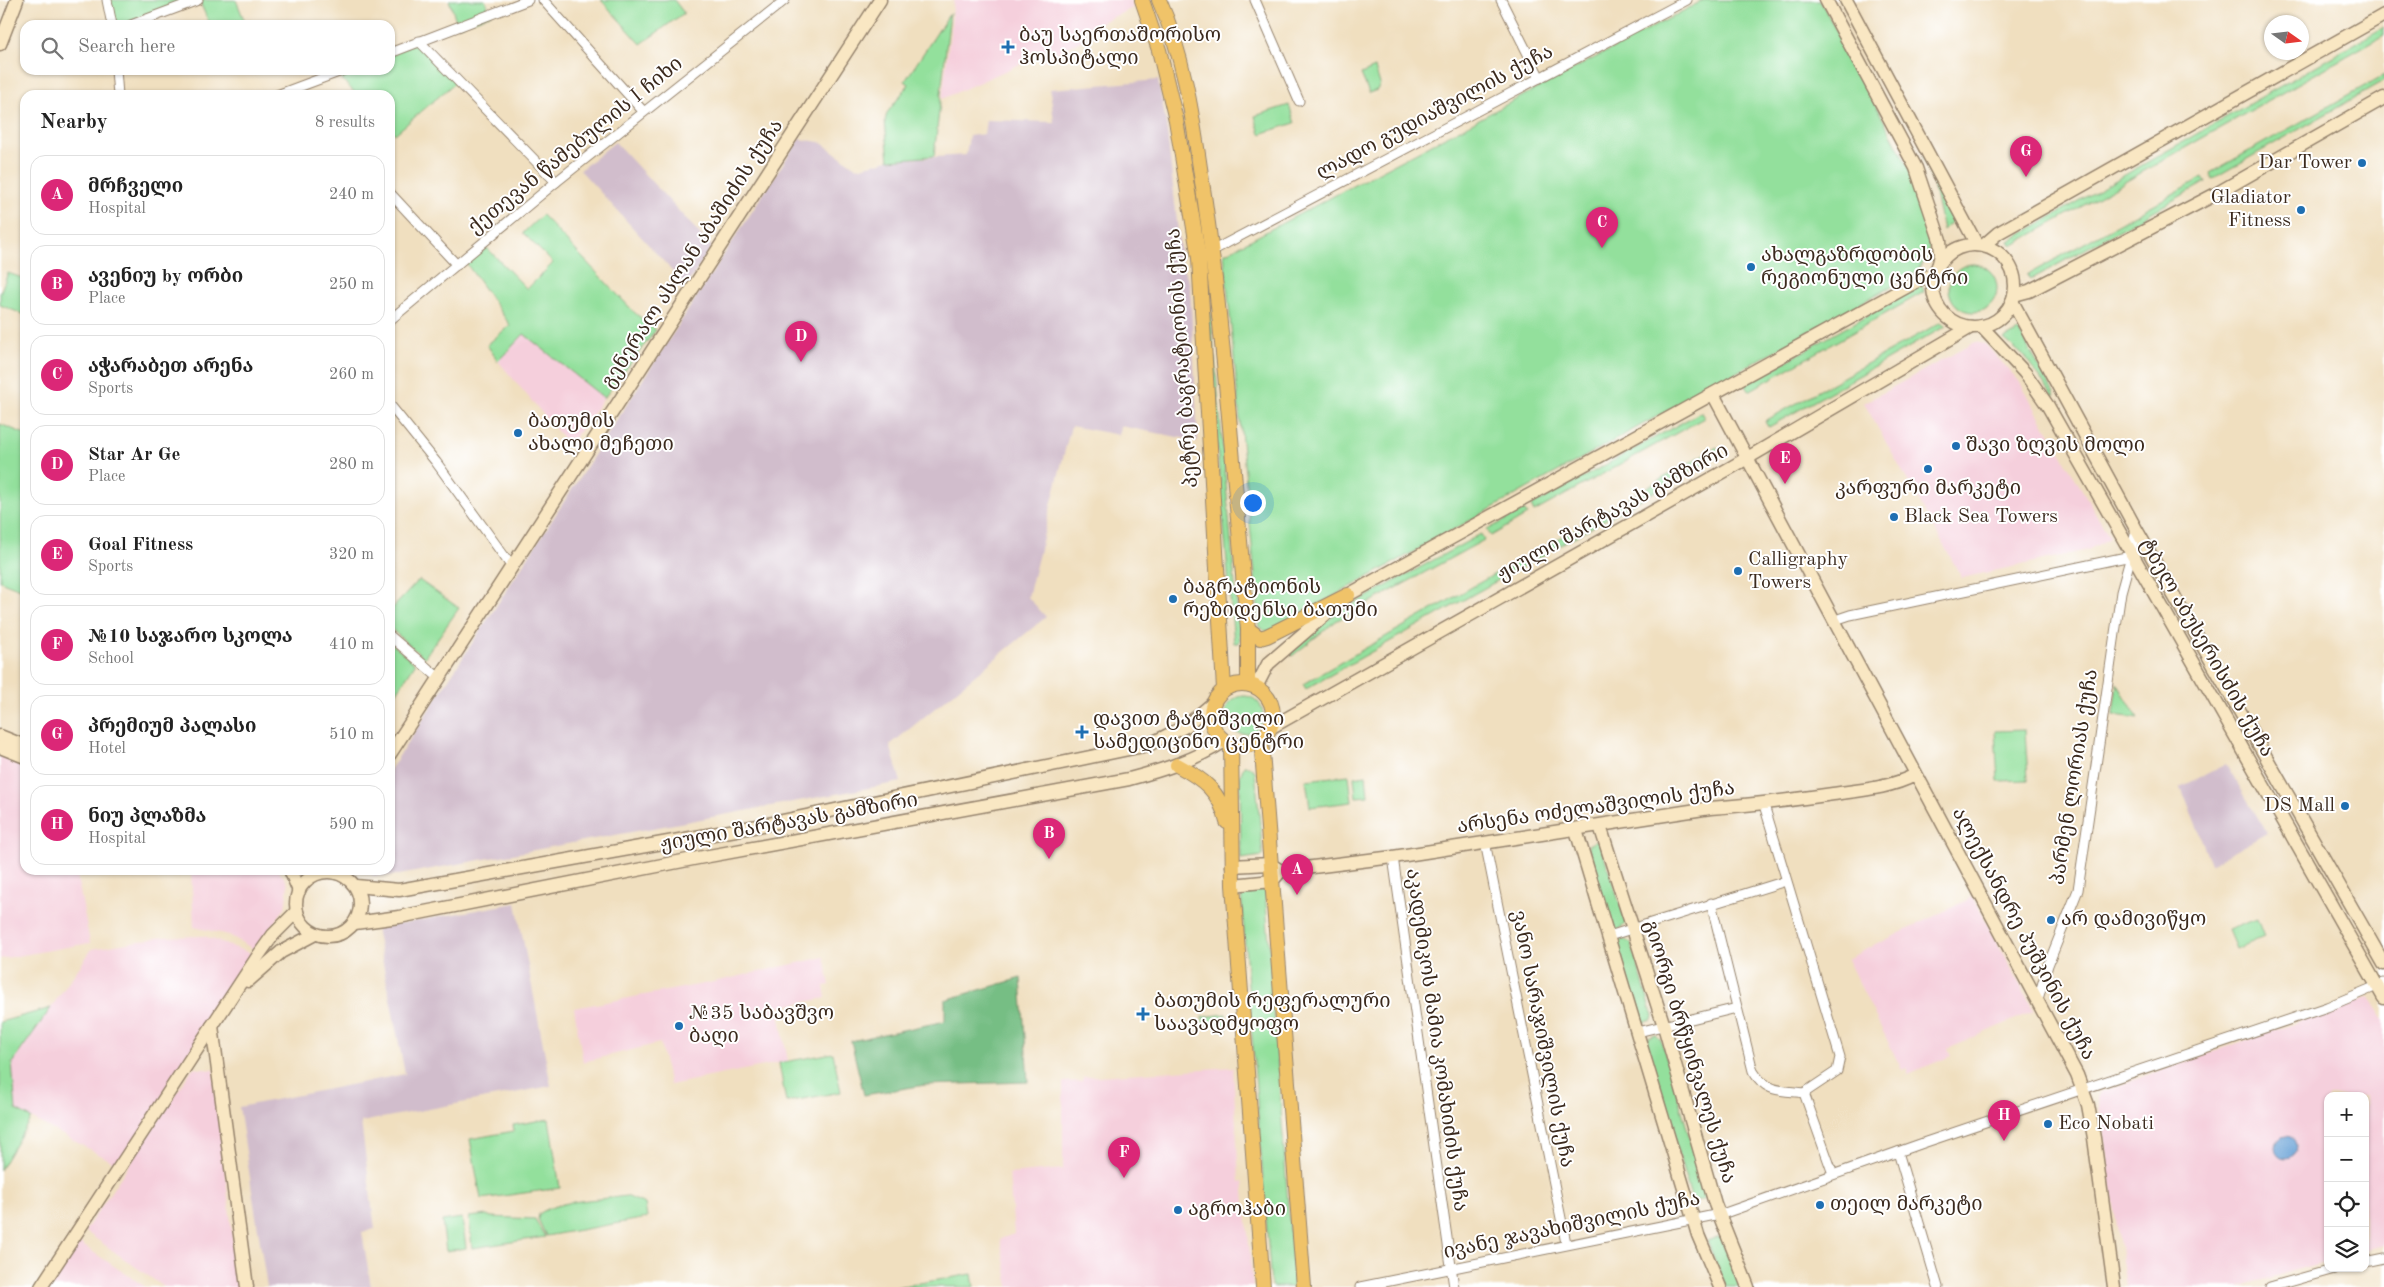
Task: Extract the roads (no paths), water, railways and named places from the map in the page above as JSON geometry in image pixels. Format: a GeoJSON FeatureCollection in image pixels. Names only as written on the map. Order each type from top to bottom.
{"type":"FeatureCollection","features":[{"type":"Feature","properties":{"kind":"main road"},"geometry":{"type":"LineString","coordinates":[[0,44],[17,0]]}},
{"type":"Feature","properties":{"kind":"main road","name":"გენერალ ასლან აბაშიძის ქუჩა"},"geometry":{"type":"LineString","coordinates":[[395,746],[880,0]]}},
{"type":"Feature","properties":{"kind":"main road","name":"პეტრე ბაგრატიონის ქუჩა"},"geometry":{"type":"LineString","coordinates":[[1142,0],[1159,50],[1176,120],[1200,258],[1224,689]]}},
{"type":"Feature","properties":{"kind":"main road","name":"პეტრე ბაგრატიონის ქუჩა"},"geometry":{"type":"LineString","coordinates":[[1159,0],[1169,22],[1187,85],[1213,251],[1252,685]]}},
{"type":"Feature","properties":{"kind":"main road"},"geometry":{"type":"LineString","coordinates":[[1248,629],[1260,638],[1267,636],[1348,595],[1921,279],[1936,270],[1948,254],[1962,247],[1980,245],[1994,250],[2004,257],[2011,268],[2015,280],[2013,298],[2005,313],[1994,321],[1976,326],[1957,323],[1945,315],[1941,309],[1937,302],[1934,288],[1936,270],[1941,255],[1940,240],[1916,168],[1826,0]]}},
{"type":"Feature","properties":{"kind":"main road"},"geometry":{"type":"LineString","coordinates":[[1846,0],[1980,245]]}},
{"type":"Feature","properties":{"kind":"main road"},"geometry":{"type":"LineString","coordinates":[[1980,245],[1998,233],[2384,15]]}},
{"type":"Feature","properties":{"kind":"main road"},"geometry":{"type":"LineString","coordinates":[[2013,298],[2214,195],[2384,98]]}},
{"type":"Feature","properties":{"kind":"main road","name":"ტბელ აბუსერისძის ქუჩა"},"geometry":{"type":"LineString","coordinates":[[2013,298],[2136,529],[2384,964]]}},
{"type":"Feature","properties":{"kind":"main road","name":"ტბელ აბუსერისძის ქუჩა"},"geometry":{"type":"LineString","coordinates":[[1976,326],[2025,373],[2048,406],[2131,556],[2381,984],[2384,998]]}},
{"type":"Feature","properties":{"kind":"main road","name":"ჟიული შარტავას გამზირი"},"geometry":{"type":"LineString","coordinates":[[1270,728],[1748,458],[1976,326]]}},
{"type":"Feature","properties":{"kind":"main road","name":"ალექსანდრე პუშკინის ქუჩა"},"geometry":{"type":"LineString","coordinates":[[1713,394],[2021,972],[2038,999],[2083,1090],[2094,1138],[2114,1287]]}},
{"type":"Feature","properties":{"kind":"main road"},"geometry":{"type":"LineString","coordinates":[[1252,685],[1268,664],[1348,595]]}},
{"type":"Feature","properties":{"kind":"main road"},"geometry":{"type":"LineString","coordinates":[[1228,743],[1250,745],[1261,740],[1270,728],[1273,716],[1272,704],[1266,694],[1252,685],[1231,685],[1224,689],[1212,704],[1212,725],[1228,743],[1232,885],[1263,1287]]}},
{"type":"Feature","properties":{"kind":"main road","name":"ჟიული შარტავას გამზირი"},"geometry":{"type":"LineString","coordinates":[[356,886],[399,890],[758,826],[1148,745],[1186,726],[1212,704]]}},
{"type":"Feature","properties":{"kind":"main road"},"geometry":{"type":"LineString","coordinates":[[0,736],[20,744]]}},
{"type":"Feature","properties":{"kind":"main road"},"geometry":{"type":"LineString","coordinates":[[1261,740],[1274,872],[1304,1287]]}},
{"type":"Feature","properties":{"kind":"main road","name":"ჟიული შარტავას გამზირი"},"geometry":{"type":"LineString","coordinates":[[355,923],[400,917],[698,858],[1129,779],[1178,765],[1228,743]]}},
{"type":"Feature","properties":{"kind":"main road"},"geometry":{"type":"LineString","coordinates":[[0,747],[20,755]]}},
{"type":"Feature","properties":{"kind":"main road"},"geometry":{"type":"LineString","coordinates":[[1178,765],[1207,783],[1212,789],[1220,801],[1232,840]]}},
{"type":"Feature","properties":{"kind":"main road","name":"არსენა ოძელაშვილის ქუჩა"},"geometry":{"type":"LineString","coordinates":[[1274,872],[1393,857],[1710,808],[1764,805],[1899,783],[1916,775]]}},
{"type":"Feature","properties":{"kind":"main road","name":"გიორგი ბრწყინვალეს ქუჩა"},"geometry":{"type":"LineString","coordinates":[[1600,826],[1631,930],[1664,1026],[1719,1214],[1748,1287]]}},
{"type":"Feature","properties":{"kind":"main road"},"geometry":{"type":"LineString","coordinates":[[1576,830],[1694,1220],[1720,1287]]}},
{"type":"Feature","properties":{"kind":"main road"},"geometry":{"type":"LineString","coordinates":[[1232,866],[1274,872]]}},
{"type":"Feature","properties":{"kind":"main road"},"geometry":{"type":"LineString","coordinates":[[1232,885],[1274,872]]}},
{"type":"Feature","properties":{"kind":"main road"},"geometry":{"type":"LineString","coordinates":[[292,875],[299,891]]}},
{"type":"Feature","properties":{"kind":"main road"},"geometry":{"type":"LineString","coordinates":[[310,875],[299,891],[296,901],[297,911],[307,928],[315,934],[326,936],[337,935],[347,930],[355,923],[360,911],[360,898],[356,886],[344,875]]}},
{"type":"Feature","properties":{"kind":"main road"},"geometry":{"type":"LineString","coordinates":[[41,1287],[273,934],[297,911]]}},
{"type":"Feature","properties":{"kind":"main road"},"geometry":{"type":"LineString","coordinates":[[232,996],[281,952],[315,934]]}},
{"type":"Feature","properties":{"kind":"main road"},"geometry":{"type":"LineString","coordinates":[[212,1026],[247,1287]]}},
{"type":"Feature","properties":{"kind":"street"},"geometry":{"type":"LineString","coordinates":[[106,0],[111,20]]}},
{"type":"Feature","properties":{"kind":"street"},"geometry":{"type":"LineString","coordinates":[[144,20],[198,0]]}},
{"type":"Feature","properties":{"kind":"street"},"geometry":{"type":"LineString","coordinates":[[395,51],[528,0]]}},
{"type":"Feature","properties":{"kind":"street"},"geometry":{"type":"LineString","coordinates":[[543,0],[643,111]]}},
{"type":"Feature","properties":{"kind":"street","name":"ქეთევან წამებულის I ჩიხი"},"geometry":{"type":"LineString","coordinates":[[395,316],[643,111],[784,0]]}},
{"type":"Feature","properties":{"kind":"street"},"geometry":{"type":"LineString","coordinates":[[1255,0],[1299,101]]}},
{"type":"Feature","properties":{"kind":"street"},"geometry":{"type":"LineString","coordinates":[[1501,0],[1540,78]]}},
{"type":"Feature","properties":{"kind":"street","name":"ლადო გუდიაშვილის ქუჩა"},"geometry":{"type":"LineString","coordinates":[[1200,258],[1687,0]]}},
{"type":"Feature","properties":{"kind":"street"},"geometry":{"type":"LineString","coordinates":[[419,41],[556,182]]}},
{"type":"Feature","properties":{"kind":"street"},"geometry":{"type":"LineString","coordinates":[[116,75],[118,90]]}},
{"type":"Feature","properties":{"kind":"street"},"geometry":{"type":"LineString","coordinates":[[301,90],[333,75]]}},
{"type":"Feature","properties":{"kind":"street"},"geometry":{"type":"LineString","coordinates":[[395,198],[457,265]]}},
{"type":"Feature","properties":{"kind":"street"},"geometry":{"type":"LineString","coordinates":[[395,411],[436,462],[512,567]]}},
{"type":"Feature","properties":{"kind":"street","name":"პარმენ ლორიას ქუჩა"},"geometry":{"type":"LineString","coordinates":[[2038,999],[2048,965],[2078,890],[2121,592],[2136,529]]}},
{"type":"Feature","properties":{"kind":"street"},"geometry":{"type":"LineString","coordinates":[[1835,620],[1850,615],[2131,556]]}},
{"type":"Feature","properties":{"kind":"street"},"geometry":{"type":"LineString","coordinates":[[395,640],[440,678]]}},
{"type":"Feature","properties":{"kind":"street"},"geometry":{"type":"LineString","coordinates":[[1711,903],[1753,1071],[1760,1083],[1770,1088],[1804,1093],[1838,1071],[1840,1057],[1764,805]]}},
{"type":"Feature","properties":{"kind":"street","name":"ვანო სარაჯიშვილის ქუჩა"},"geometry":{"type":"LineString","coordinates":[[1485,842],[1566,1244]]}},
{"type":"Feature","properties":{"kind":"street","name":"აკადემიკოს მამია კომახიძის ქუჩა"},"geometry":{"type":"LineString","coordinates":[[1393,857],[1454,1287]]}},
{"type":"Feature","properties":{"kind":"street"},"geometry":{"type":"LineString","coordinates":[[1609,936],[1786,881]]}},
{"type":"Feature","properties":{"kind":"street","name":"ივანე ჯავახიშვილის ქუჩა"},"geometry":{"type":"LineString","coordinates":[[1360,1287],[1719,1214],[2327,1007],[2381,984]]}},
{"type":"Feature","properties":{"kind":"street"},"geometry":{"type":"LineString","coordinates":[[1638,1032],[1736,1008]]}},
{"type":"Feature","properties":{"kind":"street"},"geometry":{"type":"LineString","coordinates":[[1804,1093],[1833,1174]]}},
{"type":"Feature","properties":{"kind":"street"},"geometry":{"type":"LineString","coordinates":[[1898,1152],[1938,1287]]}},
{"type":"Feature","properties":{"kind":"street"},"geometry":{"type":"LineString","coordinates":[[2369,1261],[2384,1258]]}},
{"type":"Feature","properties":{"kind":"street"},"geometry":{"type":"LineString","coordinates":[[2270,1287],[2324,1272]]}},
{"type":"Feature","properties":{"kind":"water"},"geometry":{"type":"Polygon","coordinates":[[[2286,1136],[2294,1139],[2297,1147],[2294,1155],[2286,1158],[2278,1155],[2275,1147],[2278,1139],[2286,1136]]]}},
{"type":"Feature","properties":{"kind":"place","name":"ბაუ საერთაშორისო ჰოსპიტალი"},"geometry":{"type":"Point","coordinates":[1008,47]}},
{"type":"Feature","properties":{"kind":"place","name":"Dar Tower"},"geometry":{"type":"Point","coordinates":[2362,163]}},
{"type":"Feature","properties":{"kind":"place","name":"პრემიუმ პალასი"},"geometry":{"type":"Point","coordinates":[2026,177]}},
{"type":"Feature","properties":{"kind":"place","name":"Gladiator Fitness"},"geometry":{"type":"Point","coordinates":[2301,210]}},
{"type":"Feature","properties":{"kind":"place","name":"აჭარაბეთ არენა"},"geometry":{"type":"Point","coordinates":[1602,248]}},
{"type":"Feature","properties":{"kind":"place","name":"ახალგაზრდობის რეგიონული ცენტრი"},"geometry":{"type":"Point","coordinates":[1751,267]}},
{"type":"Feature","properties":{"kind":"place","name":"Star Ar Ge"},"geometry":{"type":"Point","coordinates":[801,362]}},
{"type":"Feature","properties":{"kind":"place","name":"ბათუმის ახალი მეჩეთი"},"geometry":{"type":"Point","coordinates":[518,433]}},
{"type":"Feature","properties":{"kind":"place","name":"შავი ზღვის მოლი"},"geometry":{"type":"Point","coordinates":[1956,446]}},
{"type":"Feature","properties":{"kind":"place","name":"კარფური მარკეტი"},"geometry":{"type":"Point","coordinates":[1928,469]}},
{"type":"Feature","properties":{"kind":"place","name":"Goal Fitness"},"geometry":{"type":"Point","coordinates":[1785,484]}},
{"type":"Feature","properties":{"kind":"place","name":"Black Sea Towers"},"geometry":{"type":"Point","coordinates":[1894,517]}},
{"type":"Feature","properties":{"kind":"place","name":"Calligraphy Towers"},"geometry":{"type":"Point","coordinates":[1738,571]}},
{"type":"Feature","properties":{"kind":"place","name":"ბაგრატიონის რეზიდენსი ბათუმი"},"geometry":{"type":"Point","coordinates":[1173,599]}},
{"type":"Feature","properties":{"kind":"place","name":"დავით ტატიშვილი სამედიცინო ცენტრი"},"geometry":{"type":"Point","coordinates":[1082,732]}},
{"type":"Feature","properties":{"kind":"place","name":"DS Mall"},"geometry":{"type":"Point","coordinates":[2345,806]}},
{"type":"Feature","properties":{"kind":"place","name":"ავენიუ by ორბი"},"geometry":{"type":"Point","coordinates":[1049,859]}},
{"type":"Feature","properties":{"kind":"place","name":"მრჩველი"},"geometry":{"type":"Point","coordinates":[1297,895]}},
{"type":"Feature","properties":{"kind":"place","name":"არ დამივიწყო"},"geometry":{"type":"Point","coordinates":[2051,920]}},
{"type":"Feature","properties":{"kind":"place","name":"ბათუმის რეფერალური საავადმყოფო"},"geometry":{"type":"Point","coordinates":[1143,1014]}},
{"type":"Feature","properties":{"kind":"place","name":"№35 საბავშვო ბაღი"},"geometry":{"type":"Point","coordinates":[679,1026]}},
{"type":"Feature","properties":{"kind":"place","name":"Eco Nobati"},"geometry":{"type":"Point","coordinates":[2048,1124]}},
{"type":"Feature","properties":{"kind":"place","name":"ნიუ პლაზმა"},"geometry":{"type":"Point","coordinates":[2004,1141]}},
{"type":"Feature","properties":{"kind":"place","name":"№10 საჯარო სკოლა"},"geometry":{"type":"Point","coordinates":[1124,1178]}},
{"type":"Feature","properties":{"kind":"place","name":"თეილ მარკეტი"},"geometry":{"type":"Point","coordinates":[1820,1205]}},
{"type":"Feature","properties":{"kind":"place","name":"აგროჰაბი"},"geometry":{"type":"Point","coordinates":[1178,1210]}}]}
